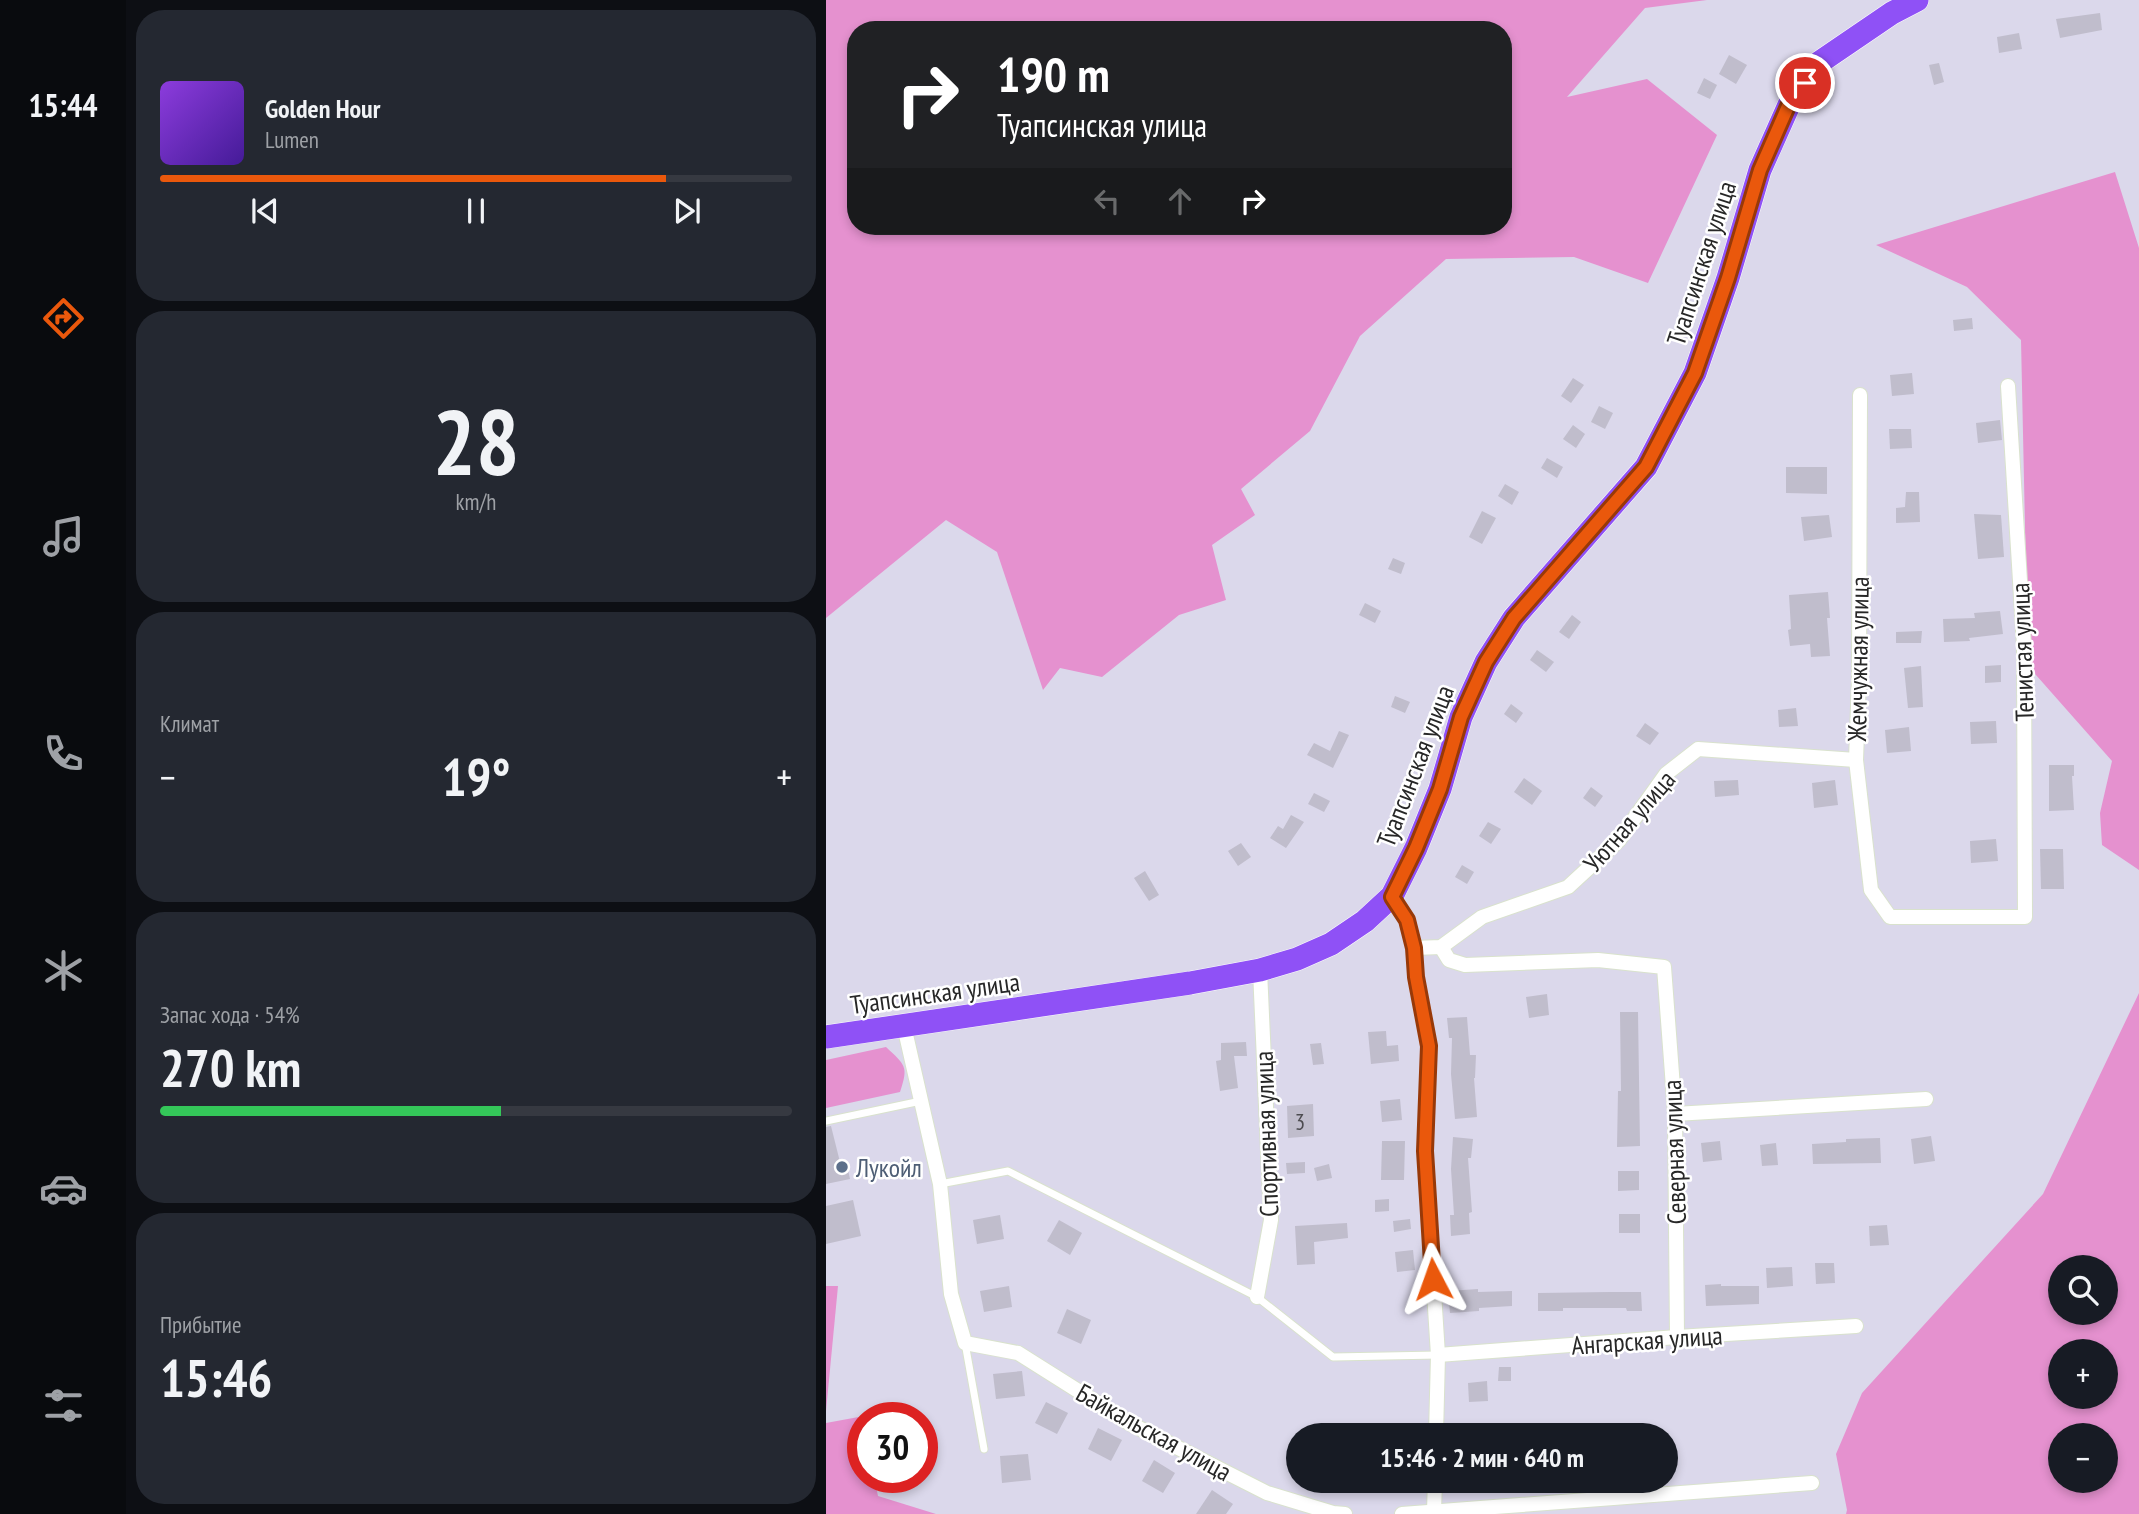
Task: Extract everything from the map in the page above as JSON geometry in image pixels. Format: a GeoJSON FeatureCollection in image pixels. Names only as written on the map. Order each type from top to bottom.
{"type":"FeatureCollection","features":[{"type":"Feature","properties":{"kind":"main road","name":"Туапсинская улица"},"geometry":{"type":"LineString","coordinates":[[826,1037],[1190,983],[1260,970],[1297,959],[1331,944],[1365,921],[1392,897],[1440,789],[1461,717],[1486,662],[1514,618],[1646,467],[1695,373],[1728,278],[1760,170],[1789,104],[1820,62],[1892,13],[1917,0]]}},
{"type":"Feature","properties":{"kind":"street","name":"Тенистая улица"},"geometry":{"type":"LineString","coordinates":[[1889,917],[2025,917],[2024,646],[2008,386]]}},
{"type":"Feature","properties":{"kind":"street","name":"Жемчужная улица"},"geometry":{"type":"LineString","coordinates":[[1860,396],[1860,679],[1856,760],[1871,890],[1889,917]]}},
{"type":"Feature","properties":{"kind":"street","name":"Уютная улица"},"geometry":{"type":"LineString","coordinates":[[1441,947],[1482,917],[1569,887],[1619,840],[1666,774],[1698,749],[1856,760]]}},
{"type":"Feature","properties":{"kind":"street"},"geometry":{"type":"LineString","coordinates":[[1392,897],[1407,920],[1414,948],[1416,977],[1429,1046],[1425,1151],[1438,1355],[1436,1423]]}},
{"type":"Feature","properties":{"kind":"street"},"geometry":{"type":"LineString","coordinates":[[1414,948],[1441,947]]}},
{"type":"Feature","properties":{"kind":"street","name":"Северная улица"},"geometry":{"type":"LineString","coordinates":[[1441,947],[1449,960],[1465,965],[1598,960],[1664,967],[1675,1114],[1677,1337]]}},
{"type":"Feature","properties":{"kind":"street","name":"Спортивная улица"},"geometry":{"type":"LineString","coordinates":[[1256,1297],[1271,1220],[1260,970]]}},
{"type":"Feature","properties":{"kind":"street"},"geometry":{"type":"LineString","coordinates":[[904,1026],[940,1184],[951,1294],[965,1343]]}},
{"type":"Feature","properties":{"kind":"street"},"geometry":{"type":"LineString","coordinates":[[1675,1114],[1926,1099]]}},
{"type":"Feature","properties":{"kind":"street","name":"Ангарская улица"},"geometry":{"type":"LineString","coordinates":[[1438,1355],[1856,1326]]}},
{"type":"Feature","properties":{"kind":"street","name":"Байкальская улица"},"geometry":{"type":"LineString","coordinates":[[965,1343],[1018,1353],[1129,1423],[1268,1493],[1333,1513],[1345,1514]]}},
{"type":"Feature","properties":{"kind":"street"},"geometry":{"type":"LineString","coordinates":[[1402,1514],[1812,1483]]}},
{"type":"Feature","properties":{"kind":"street"},"geometry":{"type":"LineString","coordinates":[[1434,1511],[1435,1493]]}},
{"type":"Feature","properties":{"kind":"lane"},"geometry":{"type":"LineString","coordinates":[[826,1121],[921,1101]]}},
{"type":"Feature","properties":{"kind":"lane"},"geometry":{"type":"LineString","coordinates":[[940,1184],[1008,1171],[1256,1297],[1333,1357],[1438,1355]]}},
{"type":"Feature","properties":{"kind":"lane"},"geometry":{"type":"LineString","coordinates":[[965,1343],[984,1449]]}},
{"type":"Feature","properties":{"kind":"shaded area"},"geometry":{"type":"Polygon","coordinates":[[[826,0],[1707,0],[1645,8],[1567,97],[1647,79],[1717,135],[1648,283],[1574,257],[1446,259],[1360,336],[1310,431],[1241,489],[1255,515],[1212,545],[1226,600],[1179,615],[1102,677],[1060,668],[1043,690],[997,552],[946,520],[826,618],[826,0]]]}},
{"type":"Feature","properties":{"kind":"shaded area"},"geometry":{"type":"Polygon","coordinates":[[[2115,172],[2139,248],[2139,870],[2102,845],[2100,813],[2112,761],[2028,666],[2021,340],[1967,287],[1876,245],[2115,172]]]}},
{"type":"Feature","properties":{"kind":"shaded area"},"geometry":{"type":"Polygon","coordinates":[[[2139,993],[2139,1514],[1846,1514],[1836,1454],[1862,1393],[2043,1194],[2139,993]]]}},
{"type":"Feature","properties":{"kind":"shaded area"},"geometry":{"type":"Polygon","coordinates":[[[886,1047],[904,1066],[900,1092],[826,1108],[826,1060],[886,1047]]]}},
{"type":"Feature","properties":{"kind":"shaded area"},"geometry":{"type":"Polygon","coordinates":[[[826,1286],[838,1286],[826,1411],[826,1286]]]}},
{"type":"Feature","properties":{"kind":"shaded area"},"geometry":{"type":"Polygon","coordinates":[[[847,1419],[847,1493],[877,1493],[878,1496],[936,1514],[826,1514],[826,1423],[847,1419]]]}},
{"type":"Feature","properties":{"kind":"building"},"geometry":{"type":"Polygon","coordinates":[[[2100,13],[2102,30],[2060,38],[2056,19],[2100,13]]]}},
{"type":"Feature","properties":{"kind":"building"},"geometry":{"type":"Polygon","coordinates":[[[2019,33],[2022,49],[1999,53],[1997,37],[2019,33]]]}},
{"type":"Feature","properties":{"kind":"building"},"geometry":{"type":"Polygon","coordinates":[[[1729,55],[1747,65],[1736,84],[1719,74],[1729,55]]]}},
{"type":"Feature","properties":{"kind":"building"},"geometry":{"type":"Polygon","coordinates":[[[1939,63],[1944,82],[1934,85],[1929,65],[1939,63]]]}},
{"type":"Feature","properties":{"kind":"building"},"geometry":{"type":"Polygon","coordinates":[[[1704,78],[1717,85],[1710,99],[1697,93],[1704,78]]]}},
{"type":"Feature","properties":{"kind":"building"},"geometry":{"type":"Polygon","coordinates":[[[1972,318],[1973,329],[1954,331],[1953,320],[1972,318]]]}},
{"type":"Feature","properties":{"kind":"building"},"geometry":{"type":"Polygon","coordinates":[[[1912,373],[1914,394],[1892,396],[1890,375],[1912,373]]]}},
{"type":"Feature","properties":{"kind":"building"},"geometry":{"type":"Polygon","coordinates":[[[1573,378],[1584,385],[1571,403],[1561,396],[1573,378]]]}},
{"type":"Feature","properties":{"kind":"building"},"geometry":{"type":"Polygon","coordinates":[[[1599,406],[1613,413],[1605,429],[1591,422],[1599,406]]]}},
{"type":"Feature","properties":{"kind":"building"},"geometry":{"type":"Polygon","coordinates":[[[2000,420],[2002,440],[1978,443],[1976,423],[2000,420]]]}},
{"type":"Feature","properties":{"kind":"building"},"geometry":{"type":"Polygon","coordinates":[[[1573,425],[1585,434],[1576,448],[1563,439],[1573,425]]]}},
{"type":"Feature","properties":{"kind":"building"},"geometry":{"type":"Polygon","coordinates":[[[1889,429],[1911,429],[1912,448],[1890,449],[1889,429]]]}},
{"type":"Feature","properties":{"kind":"building"},"geometry":{"type":"Polygon","coordinates":[[[1547,458],[1563,467],[1557,478],[1541,468],[1547,458]]]}},
{"type":"Feature","properties":{"kind":"building"},"geometry":{"type":"Polygon","coordinates":[[[1786,467],[1827,467],[1827,494],[1786,493],[1786,467]]]}},
{"type":"Feature","properties":{"kind":"building"},"geometry":{"type":"Polygon","coordinates":[[[1505,484],[1519,492],[1512,505],[1498,496],[1505,484]]]}},
{"type":"Feature","properties":{"kind":"building"},"geometry":{"type":"Polygon","coordinates":[[[1906,492],[1919,492],[1920,522],[1896,523],[1896,508],[1905,507],[1906,492]]]}},
{"type":"Feature","properties":{"kind":"building"},"geometry":{"type":"Polygon","coordinates":[[[1482,511],[1496,518],[1482,544],[1469,537],[1482,511]]]}},
{"type":"Feature","properties":{"kind":"building"},"geometry":{"type":"Polygon","coordinates":[[[1974,514],[2001,515],[2004,557],[1978,559],[1974,514]]]}},
{"type":"Feature","properties":{"kind":"building"},"geometry":{"type":"Polygon","coordinates":[[[1829,515],[1832,537],[1804,541],[1801,517],[1829,515]]]}},
{"type":"Feature","properties":{"kind":"building"},"geometry":{"type":"Polygon","coordinates":[[[1393,558],[1405,563],[1401,574],[1388,569],[1393,558]]]}},
{"type":"Feature","properties":{"kind":"building"},"geometry":{"type":"Polygon","coordinates":[[[1828,592],[1830,656],[1811,657],[1810,644],[1790,646],[1789,595],[1828,592]]]}},
{"type":"Feature","properties":{"kind":"building"},"geometry":{"type":"Polygon","coordinates":[[[1365,603],[1381,611],[1375,623],[1359,615],[1365,603]]]}},
{"type":"Feature","properties":{"kind":"building"},"geometry":{"type":"Polygon","coordinates":[[[2000,611],[2003,634],[1969,638],[1970,641],[1944,642],[1943,619],[1975,618],[1974,613],[2000,611]]]}},
{"type":"Feature","properties":{"kind":"building"},"geometry":{"type":"Polygon","coordinates":[[[1572,615],[1581,622],[1569,639],[1559,632],[1572,615]]]}},
{"type":"Feature","properties":{"kind":"building"},"geometry":{"type":"Polygon","coordinates":[[[1922,631],[1921,643],[1896,643],[1896,632],[1922,631]]]}},
{"type":"Feature","properties":{"kind":"building"},"geometry":{"type":"Polygon","coordinates":[[[1537,650],[1554,662],[1546,672],[1530,660],[1537,650]]]}},
{"type":"Feature","properties":{"kind":"building"},"geometry":{"type":"Polygon","coordinates":[[[2001,665],[2001,682],[1985,683],[1985,666],[2001,665]]]}},
{"type":"Feature","properties":{"kind":"building"},"geometry":{"type":"Polygon","coordinates":[[[1921,666],[1923,707],[1908,708],[1904,668],[1921,666]]]}},
{"type":"Feature","properties":{"kind":"building"},"geometry":{"type":"Polygon","coordinates":[[[1395,696],[1410,702],[1405,713],[1391,707],[1395,696]]]}},
{"type":"Feature","properties":{"kind":"building"},"geometry":{"type":"Polygon","coordinates":[[[1511,704],[1523,713],[1516,723],[1504,714],[1511,704]]]}},
{"type":"Feature","properties":{"kind":"building"},"geometry":{"type":"Polygon","coordinates":[[[1796,708],[1798,726],[1779,727],[1778,710],[1796,708]]]}},
{"type":"Feature","properties":{"kind":"building"},"geometry":{"type":"Polygon","coordinates":[[[1996,721],[1997,743],[1971,744],[1970,722],[1996,721]]]}},
{"type":"Feature","properties":{"kind":"building"},"geometry":{"type":"Polygon","coordinates":[[[1645,723],[1659,733],[1650,745],[1636,736],[1645,723]]]}},
{"type":"Feature","properties":{"kind":"building"},"geometry":{"type":"Polygon","coordinates":[[[1909,727],[1911,751],[1887,753],[1885,730],[1909,727]]]}},
{"type":"Feature","properties":{"kind":"building"},"geometry":{"type":"Polygon","coordinates":[[[1339,731],[1349,735],[1333,768],[1307,755],[1314,743],[1330,751],[1339,731]]]}},
{"type":"Feature","properties":{"kind":"building"},"geometry":{"type":"Polygon","coordinates":[[[2049,765],[2074,765],[2074,810],[2049,811],[2049,765]]]}},
{"type":"Feature","properties":{"kind":"building"},"geometry":{"type":"Polygon","coordinates":[[[1524,778],[1542,791],[1532,805],[1514,792],[1524,778]]]}},
{"type":"Feature","properties":{"kind":"building"},"geometry":{"type":"Polygon","coordinates":[[[1738,780],[1739,795],[1715,797],[1714,781],[1738,780]]]}},
{"type":"Feature","properties":{"kind":"building"},"geometry":{"type":"Polygon","coordinates":[[[1835,780],[1838,805],[1814,808],[1812,783],[1835,780]]]}},
{"type":"Feature","properties":{"kind":"building"},"geometry":{"type":"Polygon","coordinates":[[[1591,787],[1603,796],[1595,807],[1583,798],[1591,787]]]}},
{"type":"Feature","properties":{"kind":"building"},"geometry":{"type":"Polygon","coordinates":[[[1314,793],[1330,801],[1324,812],[1308,804],[1314,793]]]}},
{"type":"Feature","properties":{"kind":"building"},"geometry":{"type":"Polygon","coordinates":[[[1291,815],[1304,822],[1286,848],[1270,838],[1278,826],[1283,829],[1291,815]]]}},
{"type":"Feature","properties":{"kind":"building"},"geometry":{"type":"Polygon","coordinates":[[[1488,822],[1501,829],[1491,844],[1479,836],[1488,822]]]}},
{"type":"Feature","properties":{"kind":"building"},"geometry":{"type":"Polygon","coordinates":[[[1996,839],[1998,861],[1971,863],[1970,841],[1996,839]]]}},
{"type":"Feature","properties":{"kind":"building"},"geometry":{"type":"Polygon","coordinates":[[[1241,843],[1251,857],[1238,866],[1228,851],[1241,843]]]}},
{"type":"Feature","properties":{"kind":"building"},"geometry":{"type":"Polygon","coordinates":[[[2040,849],[2063,849],[2064,889],[2041,889],[2040,849]]]}},
{"type":"Feature","properties":{"kind":"building"},"geometry":{"type":"Polygon","coordinates":[[[1462,865],[1474,872],[1467,884],[1455,877],[1462,865]]]}},
{"type":"Feature","properties":{"kind":"building"},"geometry":{"type":"Polygon","coordinates":[[[1145,871],[1159,895],[1149,901],[1134,878],[1145,871]]]}},
{"type":"Feature","properties":{"kind":"building"},"geometry":{"type":"Polygon","coordinates":[[[1547,994],[1549,1015],[1529,1018],[1526,997],[1547,994]]]}},
{"type":"Feature","properties":{"kind":"building"},"geometry":{"type":"Polygon","coordinates":[[[1620,1012],[1638,1012],[1640,1146],[1617,1147],[1618,1091],[1621,1091],[1620,1012]]]}},
{"type":"Feature","properties":{"kind":"building"},"geometry":{"type":"Polygon","coordinates":[[[1467,1017],[1470,1055],[1476,1055],[1474,1078],[1477,1117],[1455,1119],[1451,1074],[1452,1038],[1449,1038],[1447,1018],[1467,1017]]]}},
{"type":"Feature","properties":{"kind":"building"},"geometry":{"type":"Polygon","coordinates":[[[1386,1031],[1387,1046],[1398,1045],[1399,1061],[1371,1064],[1368,1032],[1386,1031]]]}},
{"type":"Feature","properties":{"kind":"building"},"geometry":{"type":"Polygon","coordinates":[[[1246,1042],[1247,1056],[1234,1056],[1238,1088],[1220,1091],[1216,1061],[1221,1060],[1221,1043],[1246,1042]]]}},
{"type":"Feature","properties":{"kind":"building"},"geometry":{"type":"Polygon","coordinates":[[[1321,1043],[1324,1064],[1313,1065],[1310,1044],[1321,1043]]]}},
{"type":"Feature","properties":{"kind":"building"},"geometry":{"type":"Polygon","coordinates":[[[1400,1099],[1402,1120],[1382,1122],[1380,1101],[1400,1099]]]}},
{"type":"Feature","properties":{"kind":"building"},"geometry":{"type":"Polygon","coordinates":[[[1313,1104],[1314,1136],[1288,1138],[1287,1106],[1313,1104]]]}},
{"type":"Feature","properties":{"kind":"building"},"geometry":{"type":"Polygon","coordinates":[[[831,1126],[840,1162],[846,1160],[850,1179],[826,1184],[826,1127],[831,1126]]]}},
{"type":"Feature","properties":{"kind":"building"},"geometry":{"type":"Polygon","coordinates":[[[1931,1136],[1935,1161],[1914,1164],[1911,1139],[1931,1136]]]}},
{"type":"Feature","properties":{"kind":"building"},"geometry":{"type":"Polygon","coordinates":[[[1453,1137],[1473,1139],[1471,1158],[1468,1158],[1472,1212],[1469,1213],[1470,1234],[1451,1236],[1450,1215],[1454,1215],[1451,1169],[1453,1137]]]}},
{"type":"Feature","properties":{"kind":"building"},"geometry":{"type":"Polygon","coordinates":[[[1880,1138],[1881,1163],[1813,1164],[1812,1144],[1880,1138]]]}},
{"type":"Feature","properties":{"kind":"building"},"geometry":{"type":"Polygon","coordinates":[[[1382,1141],[1405,1141],[1404,1180],[1381,1180],[1382,1141]]]}},
{"type":"Feature","properties":{"kind":"building"},"geometry":{"type":"Polygon","coordinates":[[[1720,1141],[1722,1160],[1703,1162],[1701,1143],[1720,1141]]]}},
{"type":"Feature","properties":{"kind":"building"},"geometry":{"type":"Polygon","coordinates":[[[1776,1143],[1778,1165],[1762,1166],[1760,1145],[1776,1143]]]}},
{"type":"Feature","properties":{"kind":"building"},"geometry":{"type":"Polygon","coordinates":[[[1305,1162],[1305,1173],[1287,1174],[1286,1163],[1305,1162]]]}},
{"type":"Feature","properties":{"kind":"building"},"geometry":{"type":"Polygon","coordinates":[[[1329,1164],[1332,1178],[1317,1181],[1314,1168],[1329,1164]]]}},
{"type":"Feature","properties":{"kind":"building"},"geometry":{"type":"Polygon","coordinates":[[[1618,1171],[1639,1171],[1639,1190],[1618,1191],[1618,1171]]]}},
{"type":"Feature","properties":{"kind":"building"},"geometry":{"type":"Polygon","coordinates":[[[1389,1199],[1389,1211],[1375,1212],[1375,1200],[1389,1199]]]}},
{"type":"Feature","properties":{"kind":"building"},"geometry":{"type":"Polygon","coordinates":[[[853,1200],[861,1236],[826,1244],[826,1206],[853,1200]]]}},
{"type":"Feature","properties":{"kind":"building"},"geometry":{"type":"Polygon","coordinates":[[[1619,1214],[1640,1214],[1640,1233],[1619,1233],[1619,1214]]]}},
{"type":"Feature","properties":{"kind":"building"},"geometry":{"type":"Polygon","coordinates":[[[1000,1215],[1004,1239],[977,1244],[973,1220],[1000,1215]]]}},
{"type":"Feature","properties":{"kind":"building"},"geometry":{"type":"Polygon","coordinates":[[[1410,1219],[1411,1229],[1394,1232],[1393,1221],[1410,1219]]]}},
{"type":"Feature","properties":{"kind":"building"},"geometry":{"type":"Polygon","coordinates":[[[1059,1220],[1082,1233],[1070,1255],[1047,1241],[1059,1220]]]}},
{"type":"Feature","properties":{"kind":"building"},"geometry":{"type":"Polygon","coordinates":[[[1347,1223],[1348,1238],[1314,1242],[1315,1264],[1297,1265],[1295,1226],[1347,1223]]]}},
{"type":"Feature","properties":{"kind":"building"},"geometry":{"type":"Polygon","coordinates":[[[1887,1225],[1889,1245],[1870,1246],[1869,1226],[1887,1225]]]}},
{"type":"Feature","properties":{"kind":"building"},"geometry":{"type":"Polygon","coordinates":[[[1413,1250],[1415,1270],[1397,1272],[1395,1252],[1413,1250]]]}},
{"type":"Feature","properties":{"kind":"building"},"geometry":{"type":"Polygon","coordinates":[[[1815,1263],[1834,1263],[1835,1283],[1816,1284],[1815,1263]]]}},
{"type":"Feature","properties":{"kind":"building"},"geometry":{"type":"Polygon","coordinates":[[[1792,1267],[1793,1286],[1767,1288],[1766,1268],[1792,1267]]]}},
{"type":"Feature","properties":{"kind":"building"},"geometry":{"type":"Polygon","coordinates":[[[1705,1285],[1759,1286],[1759,1304],[1706,1306],[1705,1285]]]}},
{"type":"Feature","properties":{"kind":"building"},"geometry":{"type":"Polygon","coordinates":[[[1009,1286],[1012,1307],[984,1312],[980,1291],[1009,1286]]]}},
{"type":"Feature","properties":{"kind":"building"},"geometry":{"type":"Polygon","coordinates":[[[1478,1289],[1478,1292],[1512,1291],[1512,1306],[1450,1313],[1448,1291],[1478,1289]]]}},
{"type":"Feature","properties":{"kind":"building"},"geometry":{"type":"Polygon","coordinates":[[[1641,1292],[1642,1311],[1627,1311],[1626,1308],[1563,1308],[1563,1311],[1538,1311],[1538,1293],[1641,1292]]]}},
{"type":"Feature","properties":{"kind":"building"},"geometry":{"type":"Polygon","coordinates":[[[1067,1309],[1091,1320],[1081,1344],[1057,1333],[1067,1309]]]}},
{"type":"Feature","properties":{"kind":"building"},"geometry":{"type":"Polygon","coordinates":[[[1499,1367],[1511,1367],[1511,1381],[1498,1381],[1499,1367]]]}},
{"type":"Feature","properties":{"kind":"building"},"geometry":{"type":"Polygon","coordinates":[[[1022,1371],[1025,1396],[996,1399],[993,1374],[1022,1371]]]}},
{"type":"Feature","properties":{"kind":"building"},"geometry":{"type":"Polygon","coordinates":[[[1487,1381],[1488,1401],[1469,1402],[1468,1383],[1487,1381]]]}},
{"type":"Feature","properties":{"kind":"building"},"geometry":{"type":"Polygon","coordinates":[[[1046,1402],[1068,1413],[1057,1434],[1035,1423],[1046,1402]]]}},
{"type":"Feature","properties":{"kind":"building"},"geometry":{"type":"Polygon","coordinates":[[[1098,1428],[1122,1440],[1111,1461],[1088,1449],[1098,1428]]]}},
{"type":"Feature","properties":{"kind":"building"},"geometry":{"type":"Polygon","coordinates":[[[1028,1454],[1031,1480],[1002,1483],[1000,1456],[1028,1454]]]}},
{"type":"Feature","properties":{"kind":"building"},"geometry":{"type":"Polygon","coordinates":[[[1154,1460],[1175,1473],[1163,1493],[1142,1481],[1154,1460]]]}},
{"type":"Feature","properties":{"kind":"building"},"geometry":{"type":"Polygon","coordinates":[[[1212,1490],[1233,1504],[1226,1514],[1196,1514],[1212,1490]]]}},
{"type":"Feature","properties":{"kind":"place","name":"Лукойл"},"geometry":{"type":"Point","coordinates":[842,1167]}},
{"type":"Feature","properties":{"kind":"route"},"geometry":{"type":"LineString","coordinates":[[1433,1279],[1425,1151],[1429,1046],[1416,977],[1414,948],[1407,920],[1392,897],[1440,789],[1461,717],[1486,662],[1514,618],[1646,467],[1695,373],[1728,278],[1760,170],[1789,104],[1805,83]]}}]}
